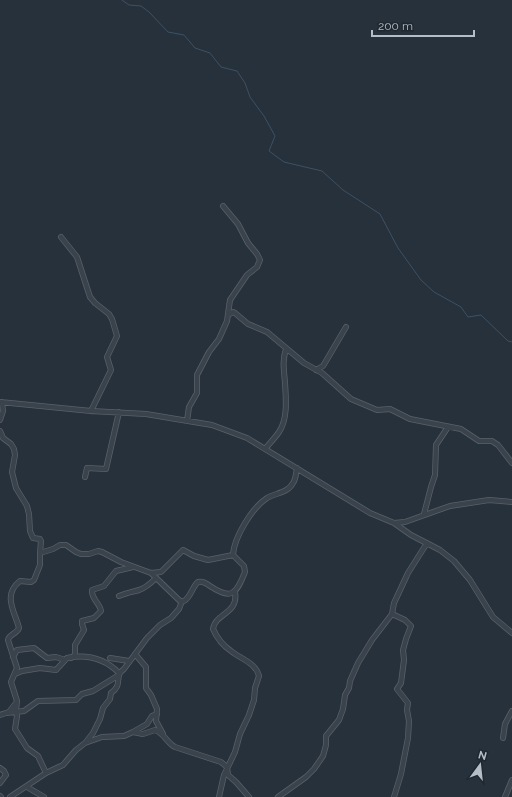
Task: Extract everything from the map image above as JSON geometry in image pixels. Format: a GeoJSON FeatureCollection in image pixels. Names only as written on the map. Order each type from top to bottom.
{"type":"FeatureCollection","features":[{"type":"Feature","properties":{"kind":"street"},"geometry":{"type":"LineString","coordinates":[[187,421],[190,407],[197,393],[197,375],[209,352],[219,339],[228,316],[231,297],[242,284],[247,275],[257,266],[260,260],[248,243],[238,224],[223,206]]}},
{"type":"Feature","properties":{"kind":"street"},"geometry":{"type":"LineString","coordinates":[[61,237],[78,257],[90,297],[109,314],[117,333],[116,339],[107,357],[111,370],[90,411]]}},
{"type":"Feature","properties":{"kind":"street"},"geometry":{"type":"LineString","coordinates":[[228,316],[233,312],[236,313],[248,324],[267,332],[304,363],[322,373],[356,402],[376,410],[390,408],[410,419],[461,429],[479,441],[490,440],[494,442],[512,463]]}},
{"type":"Feature","properties":{"kind":"street"},"geometry":{"type":"LineString","coordinates":[[316,370],[323,366],[346,327]]}},
{"type":"Feature","properties":{"kind":"street"},"geometry":{"type":"LineString","coordinates":[[265,449],[278,434],[284,421],[285,385],[283,358],[286,349]]}},
{"type":"Feature","properties":{"kind":"street"},"geometry":{"type":"LineString","coordinates":[[0,420],[3,411],[1,402],[90,411],[146,414],[208,424],[221,427],[244,436],[334,489],[370,513],[394,523],[411,535],[440,550],[454,561],[470,580],[493,617],[512,633]]}},
{"type":"Feature","properties":{"kind":"street"},"geometry":{"type":"LineString","coordinates":[[85,477],[86,468],[104,469],[107,467],[119,412]]}},
{"type":"Feature","properties":{"kind":"street"},"geometry":{"type":"LineString","coordinates":[[424,514],[435,475],[436,445],[448,427]]}},
{"type":"Feature","properties":{"kind":"street"},"geometry":{"type":"LineString","coordinates":[[0,431],[3,438],[11,444],[14,449],[15,455],[12,472],[16,488],[27,506],[31,534],[33,538],[40,539],[41,541],[40,565],[34,580],[31,582],[19,582],[14,587],[11,606],[19,628],[18,631],[8,638],[12,657],[17,668],[11,682],[17,701],[15,732],[27,748],[38,756],[46,773]]}},
{"type":"Feature","properties":{"kind":"street"},"geometry":{"type":"LineString","coordinates":[[233,555],[247,518],[267,499],[291,486],[297,468]]}},
{"type":"Feature","properties":{"kind":"street"},"geometry":{"type":"LineString","coordinates":[[394,523],[405,522],[446,507],[489,500],[512,502]]}},
{"type":"Feature","properties":{"kind":"street"},"geometry":{"type":"LineString","coordinates":[[278,797],[306,777],[323,756],[326,745],[326,736],[339,720],[346,694],[350,688],[350,681],[358,663],[372,640],[392,614],[394,603],[408,572],[427,543]]}},
{"type":"Feature","properties":{"kind":"street"},"geometry":{"type":"LineString","coordinates":[[40,553],[64,544],[81,554],[89,554],[98,551],[102,552],[121,562],[151,573],[161,572],[182,550],[206,560],[233,555]]}},
{"type":"Feature","properties":{"kind":"street"},"geometry":{"type":"LineString","coordinates":[[0,715],[26,710],[38,701],[76,700],[82,694],[93,691],[119,674],[147,638],[160,625],[171,618],[179,609],[182,602],[188,598],[198,582],[204,582],[217,591],[226,594],[230,595],[235,592],[245,570],[244,566],[233,555]]}},
{"type":"Feature","properties":{"kind":"street"},"geometry":{"type":"LineString","coordinates":[[71,658],[75,655],[75,644],[84,631],[82,621],[94,618],[101,611],[101,608],[93,598],[92,590],[104,586],[116,571],[134,567]]}},
{"type":"Feature","properties":{"kind":"street"},"geometry":{"type":"LineString","coordinates":[[151,573],[182,602]]}},
{"type":"Feature","properties":{"kind":"street"},"geometry":{"type":"LineString","coordinates":[[119,596],[140,590],[156,578]]}},
{"type":"Feature","properties":{"kind":"street"},"geometry":{"type":"LineString","coordinates":[[219,797],[223,778],[235,752],[240,734],[254,700],[255,688],[259,676],[254,666],[230,651],[220,642],[213,629],[215,623],[234,604],[236,599],[235,592]]}},
{"type":"Feature","properties":{"kind":"street"},"geometry":{"type":"LineString","coordinates":[[392,614],[405,620],[411,626],[403,650],[404,660],[402,681],[397,689],[408,703],[407,710],[409,721],[401,774],[394,797]]}},
{"type":"Feature","properties":{"kind":"street"},"geometry":{"type":"LineString","coordinates":[[12,657],[17,650],[34,648],[47,659],[56,657],[65,660]]}},
{"type":"Feature","properties":{"kind":"street"},"geometry":{"type":"LineString","coordinates":[[135,654],[146,667],[146,688],[158,709],[156,722],[162,730],[164,736]]}},
{"type":"Feature","properties":{"kind":"street"},"geometry":{"type":"LineString","coordinates":[[15,674],[22,671],[40,668],[56,670],[65,660],[71,658],[95,658],[114,667],[119,674],[119,684],[112,692],[97,726],[86,743]]}},
{"type":"Feature","properties":{"kind":"street"},"geometry":{"type":"LineString","coordinates":[[110,658],[129,661]]}},
{"type":"Feature","properties":{"kind":"street"},"geometry":{"type":"LineString","coordinates":[[6,713],[17,701]]}},
{"type":"Feature","properties":{"kind":"street"},"geometry":{"type":"LineString","coordinates":[[503,738],[504,728],[512,711]]}},
{"type":"Feature","properties":{"kind":"street"},"geometry":{"type":"LineString","coordinates":[[10,797],[46,773],[63,765],[76,750],[86,743],[102,737],[120,737],[133,732],[147,724],[152,716],[157,714]]}},
{"type":"Feature","properties":{"kind":"street"},"geometry":{"type":"LineString","coordinates":[[133,732],[144,734],[155,730],[164,736],[175,747],[210,759],[218,760],[227,767],[228,775],[249,797]]}},
{"type":"Feature","properties":{"kind":"street"},"geometry":{"type":"LineString","coordinates":[[0,768],[6,775],[0,783]]}},
{"type":"Feature","properties":{"kind":"street"},"geometry":{"type":"LineString","coordinates":[[505,797],[512,780]]}},
{"type":"Feature","properties":{"kind":"street"},"geometry":{"type":"LineString","coordinates":[[27,786],[44,797]]}},
{"type":"Feature","properties":{"kind":"waterway"},"geometry":{"type":"LineString","coordinates":[[122,0],[129,5],[141,6],[149,12],[168,32],[184,35],[195,48],[210,53],[221,67],[237,71],[245,83],[250,97],[264,116],[275,136],[269,151],[284,162],[322,171],[343,190],[380,214],[398,248],[421,280],[434,292],[461,307],[468,317],[481,315],[508,341],[512,342]]}}]}
